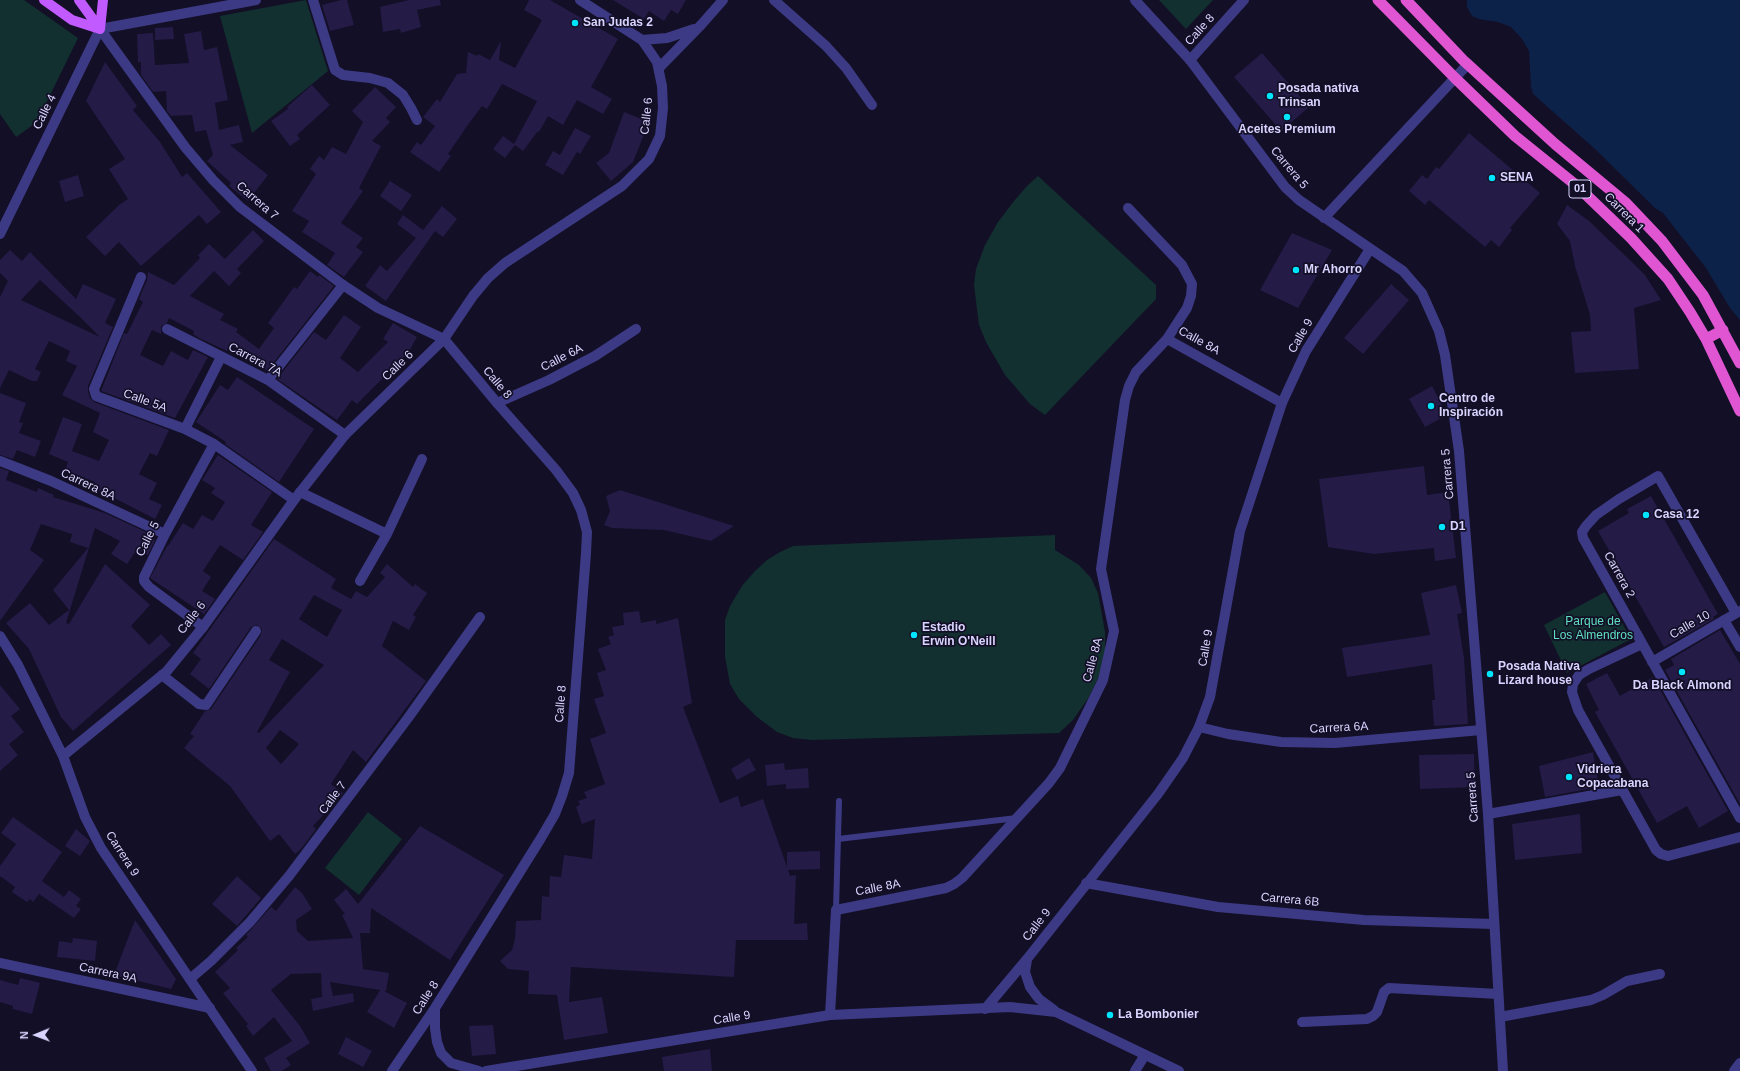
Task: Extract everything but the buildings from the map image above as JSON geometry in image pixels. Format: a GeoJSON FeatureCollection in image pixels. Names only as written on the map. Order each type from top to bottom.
{"type":"FeatureCollection","features":[{"type":"Feature","properties":{"kind":"highway","name":"Carrera 1"},"geometry":{"type":"LineString","coordinates":[[1378,0],[1515,136],[1577,186],[1631,238],[1668,279],[1706,339],[1740,411]]}},
{"type":"Feature","properties":{"kind":"highway","name":"Carrera 1"},"geometry":{"type":"LineString","coordinates":[[1406,0],[1468,64],[1555,144],[1626,203],[1662,241],[1690,275],[1704,295],[1740,363]]}},
{"type":"Feature","properties":{"kind":"highway"},"geometry":{"type":"LineString","coordinates":[[1706,339],[1723,330]]}},
{"type":"Feature","properties":{"kind":"main road"},"geometry":{"type":"LineString","coordinates":[[44,0],[72,20],[100,29]]}},
{"type":"Feature","properties":{"kind":"main road"},"geometry":{"type":"LineString","coordinates":[[79,0],[100,29]]}},
{"type":"Feature","properties":{"kind":"main road","name":"Calle 4"},"geometry":{"type":"LineString","coordinates":[[100,29],[103,0]]}},
{"type":"Feature","properties":{"kind":"street"},"geometry":{"type":"LineString","coordinates":[[100,29],[256,0]]}},
{"type":"Feature","properties":{"kind":"street"},"geometry":{"type":"LineString","coordinates":[[313,0],[335,70],[343,75],[370,78],[388,83],[403,95],[417,120]]}},
{"type":"Feature","properties":{"kind":"street"},"geometry":{"type":"LineString","coordinates":[[580,0],[642,40],[667,38],[690,31],[701,25]]}},
{"type":"Feature","properties":{"kind":"street"},"geometry":{"type":"LineString","coordinates":[[659,68],[723,0]]}},
{"type":"Feature","properties":{"kind":"street"},"geometry":{"type":"LineString","coordinates":[[774,0],[831,51],[846,68],[872,105]]}},
{"type":"Feature","properties":{"kind":"street","name":"Carrera 5"},"geometry":{"type":"LineString","coordinates":[[1135,0],[1190,60],[1285,187],[1298,200],[1403,271],[1422,293],[1433,318],[1445,355],[1459,451],[1488,814],[1503,1071]]}},
{"type":"Feature","properties":{"kind":"street","name":"Calle 8"},"geometry":{"type":"LineString","coordinates":[[1190,60],[1244,0]]}},
{"type":"Feature","properties":{"kind":"street","name":"Calle 4"},"geometry":{"type":"LineString","coordinates":[[0,234],[100,29]]}},
{"type":"Feature","properties":{"kind":"street","name":"Carrera 7"},"geometry":{"type":"LineString","coordinates":[[100,29],[185,147],[213,180],[246,211],[343,285],[378,308],[444,339]]}},
{"type":"Feature","properties":{"kind":"street","name":"Calle 6"},"geometry":{"type":"LineString","coordinates":[[63,756],[162,676],[203,627],[297,496],[345,435],[444,339],[473,296],[488,278],[505,263],[622,186],[649,158],[660,136],[663,108],[662,86],[659,68],[653,54],[642,40]]}},
{"type":"Feature","properties":{"kind":"street"},"geometry":{"type":"LineString","coordinates":[[1324,218],[1468,64]]}},
{"type":"Feature","properties":{"kind":"street"},"geometry":{"type":"LineString","coordinates":[[1128,208],[1182,265],[1192,284],[1191,296],[1187,308],[1167,339]]}},
{"type":"Feature","properties":{"kind":"street","name":"Calle 9"},"geometry":{"type":"LineString","coordinates":[[985,1009],[1027,959],[1158,794],[1183,758],[1199,727],[1210,697],[1240,531],[1282,403],[1306,351],[1370,249]]}},
{"type":"Feature","properties":{"kind":"street","name":"Calle 5A"},"geometry":{"type":"LineString","coordinates":[[141,277],[94,389],[94,393],[99,398],[185,429],[214,444],[297,496],[387,534]]}},
{"type":"Feature","properties":{"kind":"street"},"geometry":{"type":"LineString","coordinates":[[268,380],[343,285]]}},
{"type":"Feature","properties":{"kind":"street","name":"Carrera 7A"},"geometry":{"type":"LineString","coordinates":[[167,329],[268,380],[345,435]]}},
{"type":"Feature","properties":{"kind":"street","name":"Calle 6A"},"geometry":{"type":"LineString","coordinates":[[497,403],[549,380],[589,359],[636,329]]}},
{"type":"Feature","properties":{"kind":"street","name":"Calle 8"},"geometry":{"type":"LineString","coordinates":[[392,1071],[435,1008],[555,814],[569,773],[587,532],[581,510],[573,493],[556,470],[497,403],[444,339]]}},
{"type":"Feature","properties":{"kind":"street","name":"Calle 8A"},"geometry":{"type":"LineString","coordinates":[[836,910],[946,888],[954,884],[1049,783],[1060,768],[1103,680],[1114,631],[1101,569],[1125,400],[1129,386],[1136,372],[1167,339],[1282,403]]}},
{"type":"Feature","properties":{"kind":"street"},"geometry":{"type":"LineString","coordinates":[[185,429],[221,357]]}},
{"type":"Feature","properties":{"kind":"street","name":"Calle 5"},"geometry":{"type":"LineString","coordinates":[[203,627],[149,587],[144,581],[145,573],[214,444]]}},
{"type":"Feature","properties":{"kind":"street"},"geometry":{"type":"LineString","coordinates":[[360,581],[387,534],[422,459]]}},
{"type":"Feature","properties":{"kind":"street","name":"Carrera 8A"},"geometry":{"type":"LineString","coordinates":[[0,461],[52,481],[165,534]]}},
{"type":"Feature","properties":{"kind":"street","name":"Carrera 2"},"geometry":{"type":"LineString","coordinates":[[1738,612],[1658,476],[1619,499],[1596,516],[1582,532],[1583,538],[1740,818]]}},
{"type":"Feature","properties":{"kind":"street","name":"Calle 10"},"geometry":{"type":"LineString","coordinates":[[1652,662],[1738,612]]}},
{"type":"Feature","properties":{"kind":"street","name":"Calle 7"},"geometry":{"type":"LineString","coordinates":[[190,979],[211,961],[250,922],[289,876],[403,725],[480,617]]}},
{"type":"Feature","properties":{"kind":"street"},"geometry":{"type":"LineString","coordinates":[[1724,620],[1740,648]]}},
{"type":"Feature","properties":{"kind":"street"},"geometry":{"type":"LineString","coordinates":[[162,676],[199,704],[206,704],[256,631]]}},
{"type":"Feature","properties":{"kind":"street","name":"Carrera 9"},"geometry":{"type":"LineString","coordinates":[[0,636],[18,665],[63,756],[85,818],[102,848],[252,1071]]}},
{"type":"Feature","properties":{"kind":"street"},"geometry":{"type":"LineString","coordinates":[[1642,644],[1579,675],[1573,684],[1572,692],[1578,710],[1656,850],[1661,854],[1668,856],[1740,837]]}},
{"type":"Feature","properties":{"kind":"street","name":"Carrera 6A"},"geometry":{"type":"LineString","coordinates":[[1199,727],[1228,734],[1281,742],[1335,743],[1481,730]]}},
{"type":"Feature","properties":{"kind":"street"},"geometry":{"type":"LineString","coordinates":[[1488,814],[1622,790]]}},
{"type":"Feature","properties":{"kind":"street","name":"Carrera 6B"},"geometry":{"type":"LineString","coordinates":[[1086,883],[1218,907],[1364,920],[1494,924]]}},
{"type":"Feature","properties":{"kind":"street"},"geometry":{"type":"LineString","coordinates":[[830,1015],[836,910]]}},
{"type":"Feature","properties":{"kind":"street"},"geometry":{"type":"LineString","coordinates":[[1027,959],[1025,972],[1030,987],[1039,999],[1056,1012]]}},
{"type":"Feature","properties":{"kind":"street","name":"Carrera 9A"},"geometry":{"type":"LineString","coordinates":[[0,963],[210,1008]]}},
{"type":"Feature","properties":{"kind":"street"},"geometry":{"type":"LineString","coordinates":[[1500,1017],[1591,1000],[1603,995],[1627,980],[1660,974]]}},
{"type":"Feature","properties":{"kind":"street"},"geometry":{"type":"LineString","coordinates":[[1302,1022],[1368,1019],[1377,1012],[1384,992],[1389,988],[1498,994]]}},
{"type":"Feature","properties":{"kind":"street","name":"Calle 9"},"geometry":{"type":"LineString","coordinates":[[486,1071],[830,1015],[1010,1007],[1056,1012],[1179,1071]]}},
{"type":"Feature","properties":{"kind":"street"},"geometry":{"type":"LineString","coordinates":[[435,1008],[435,1028],[437,1042],[441,1053],[451,1063],[478,1071]]}},
{"type":"Feature","properties":{"kind":"street"},"geometry":{"type":"LineString","coordinates":[[1136,1071],[1145,1055]]}},
{"type":"Feature","properties":{"kind":"street"},"geometry":{"type":"LineString","coordinates":[[1734,1071],[1740,1063]]}},
{"type":"Feature","properties":{"kind":"lane"},"geometry":{"type":"LineString","coordinates":[[836,910],[838,801]]}},
{"type":"Feature","properties":{"kind":"lane"},"geometry":{"type":"LineString","coordinates":[[838,839],[1017,818]]}},
{"type":"Feature","properties":{"kind":"green space"},"geometry":{"type":"Polygon","coordinates":[[[0,0],[24,0],[78,38],[37,122],[16,137],[0,114],[0,0]]]}},
{"type":"Feature","properties":{"kind":"green space"},"geometry":{"type":"Polygon","coordinates":[[[306,0],[328,71],[252,133],[220,16],[306,0]]]}},
{"type":"Feature","properties":{"kind":"green space"},"geometry":{"type":"Polygon","coordinates":[[[1159,0],[1213,0],[1186,29],[1159,0]]]}},
{"type":"Feature","properties":{"kind":"green space"},"geometry":{"type":"Polygon","coordinates":[[[1038,176],[1156,285],[1156,299],[1045,415],[1030,404],[1005,375],[986,342],[979,325],[974,285],[976,269],[985,245],[998,222],[1027,186],[1038,176]]]}},
{"type":"Feature","properties":{"kind":"green space","name":"Estadio Erwin O'Neill"},"geometry":{"type":"Polygon","coordinates":[[[1055,535],[1055,550],[1079,565],[1091,578],[1098,593],[1105,632],[1105,653],[1100,674],[1089,697],[1073,720],[1059,733],[812,740],[793,738],[777,732],[757,717],[739,699],[730,684],[725,656],[725,620],[730,606],[742,586],[754,572],[767,560],[793,546],[1055,535]]]}},
{"type":"Feature","properties":{"kind":"green space","name":"Parque de Los Almendros"},"geometry":{"type":"Polygon","coordinates":[[[1605,592],[1631,639],[1567,673],[1544,625],[1605,592]]]}},
{"type":"Feature","properties":{"kind":"green space"},"geometry":{"type":"Polygon","coordinates":[[[368,812],[402,839],[359,895],[325,868],[368,812]]]}},
{"type":"Feature","properties":{"kind":"water"},"geometry":{"type":"Polygon","coordinates":[[[1467,0],[1740,0],[1740,320],[1730,308],[1706,268],[1663,213],[1655,208],[1595,149],[1533,94],[1531,87],[1529,51],[1522,39],[1511,27],[1498,22],[1479,19],[1472,16],[1467,7],[1467,0]]]}},
{"type":"Feature","properties":{"kind":"place","name":"San Judas 2"},"geometry":{"type":"Point","coordinates":[575,23]}},
{"type":"Feature","properties":{"kind":"place","name":"Posada nativa Trinsan"},"geometry":{"type":"Point","coordinates":[1270,96]}},
{"type":"Feature","properties":{"kind":"place","name":"Aceites Premium"},"geometry":{"type":"Point","coordinates":[1287,117]}},
{"type":"Feature","properties":{"kind":"place","name":"SENA"},"geometry":{"type":"Point","coordinates":[1492,178]}},
{"type":"Feature","properties":{"kind":"place","name":"Mr Ahorro"},"geometry":{"type":"Point","coordinates":[1296,270]}},
{"type":"Feature","properties":{"kind":"place","name":"Centro de Inspiración"},"geometry":{"type":"Point","coordinates":[1431,406]}},
{"type":"Feature","properties":{"kind":"place","name":"Casa 12"},"geometry":{"type":"Point","coordinates":[1646,515]}},
{"type":"Feature","properties":{"kind":"place","name":"D1"},"geometry":{"type":"Point","coordinates":[1442,527]}},
{"type":"Feature","properties":{"kind":"place","name":"Estadio Erwin O'Neill"},"geometry":{"type":"Point","coordinates":[914,635]}},
{"type":"Feature","properties":{"kind":"place","name":"Da Black Almond"},"geometry":{"type":"Point","coordinates":[1682,672]}},
{"type":"Feature","properties":{"kind":"place","name":"Posada Nativa Lizard house"},"geometry":{"type":"Point","coordinates":[1490,674]}},
{"type":"Feature","properties":{"kind":"place","name":"Vidriera Copacabana"},"geometry":{"type":"Point","coordinates":[1569,777]}},
{"type":"Feature","properties":{"kind":"place","name":"La Bombonier"},"geometry":{"type":"Point","coordinates":[1110,1015]}}]}
